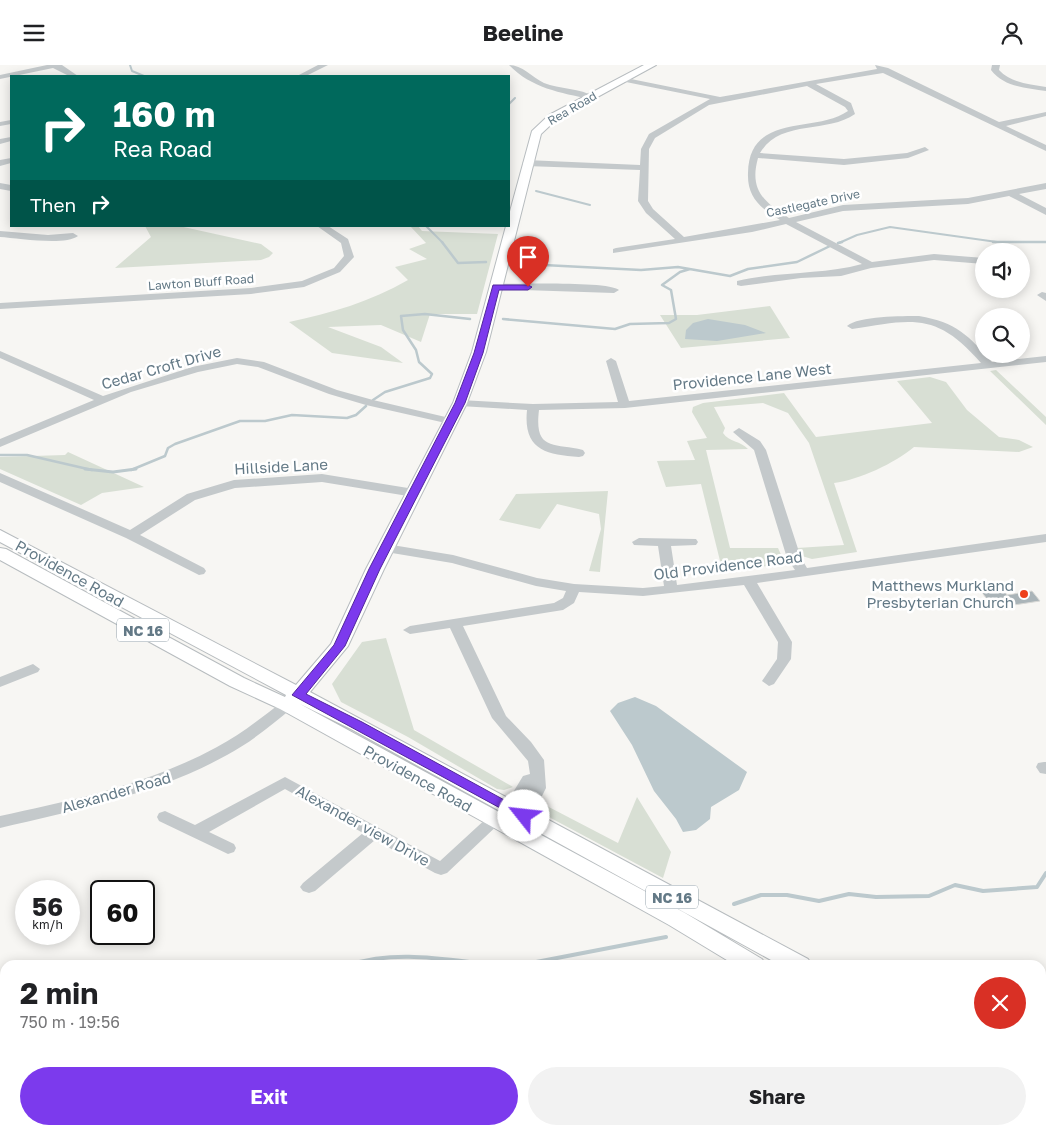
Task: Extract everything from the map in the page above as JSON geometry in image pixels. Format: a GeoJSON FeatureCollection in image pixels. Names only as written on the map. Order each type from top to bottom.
{"type":"FeatureCollection","features":[{"type":"Feature","properties":{"kind":"main road","name":"Rea Road"},"geometry":{"type":"LineString","coordinates":[[512,208],[528,168],[534,136],[543,124],[651,65]]}},
{"type":"Feature","properties":{"kind":"main road","name":"Rea Road"},"geometry":{"type":"LineString","coordinates":[[293,700],[339,646],[386,548],[460,403],[479,353],[496,287],[508,227]]}},
{"type":"Feature","properties":{"kind":"main road","name":"Providence Road"},"geometry":{"type":"LineString","coordinates":[[0,535],[293,700],[790,960]]}},
{"type":"Feature","properties":{"kind":"main road","name":"Providence Road"},"geometry":{"type":"LineString","coordinates":[[0,553],[237,682],[293,700]]}},
{"type":"Feature","properties":{"kind":"main road","name":"Providence Road"},"geometry":{"type":"LineString","coordinates":[[510,815],[746,960]]}},
{"type":"Feature","properties":{"kind":"street"},"geometry":{"type":"LineString","coordinates":[[0,77],[57,65],[72,75]]}},
{"type":"Feature","properties":{"kind":"street"},"geometry":{"type":"LineString","coordinates":[[303,75],[324,65]]}},
{"type":"Feature","properties":{"kind":"street"},"geometry":{"type":"LineString","coordinates":[[513,65],[532,81],[541,85],[590,97]]}},
{"type":"Feature","properties":{"kind":"street"},"geometry":{"type":"LineString","coordinates":[[874,65],[1046,148]]}},
{"type":"Feature","properties":{"kind":"street"},"geometry":{"type":"LineString","coordinates":[[996,65],[995,70],[1003,77],[1022,85],[1046,89]]}},
{"type":"Feature","properties":{"kind":"street"},"geometry":{"type":"LineString","coordinates":[[682,240],[644,204],[641,193],[645,149],[652,136],[706,103],[720,99],[885,70]]}},
{"type":"Feature","properties":{"kind":"street"},"geometry":{"type":"LineString","coordinates":[[624,79],[720,99]]}},
{"type":"Feature","properties":{"kind":"street"},"geometry":{"type":"LineString","coordinates":[[809,84],[851,107],[852,113],[844,118],[798,126],[781,132],[759,147],[753,155],[752,161],[755,195],[769,210],[871,265]]}},
{"type":"Feature","properties":{"kind":"street"},"geometry":{"type":"LineString","coordinates":[[998,125],[1046,114]]}},
{"type":"Feature","properties":{"kind":"street"},"geometry":{"type":"LineString","coordinates":[[753,155],[849,162],[908,155],[926,150]]}},
{"type":"Feature","properties":{"kind":"street"},"geometry":{"type":"LineString","coordinates":[[528,168],[643,167]]}},
{"type":"Feature","properties":{"kind":"street","name":"Castlegate Drive"},"geometry":{"type":"LineString","coordinates":[[616,251],[856,206],[953,202],[1046,186]]}},
{"type":"Feature","properties":{"kind":"street"},"geometry":{"type":"LineString","coordinates":[[1010,193],[1046,212]]}},
{"type":"Feature","properties":{"kind":"street","name":"Lawton Bluff Road"},"geometry":{"type":"LineString","coordinates":[[0,307],[260,291],[304,284],[337,270],[348,257],[350,251],[345,241],[323,227]]}},
{"type":"Feature","properties":{"kind":"street"},"geometry":{"type":"LineString","coordinates":[[0,234],[48,237],[73,236]]}},
{"type":"Feature","properties":{"kind":"street"},"geometry":{"type":"LineString","coordinates":[[740,283],[782,277],[841,273],[871,265],[942,256],[975,260]]}},
{"type":"Feature","properties":{"kind":"street"},"geometry":{"type":"LineString","coordinates":[[496,287],[588,287],[614,290]]}},
{"type":"Feature","properties":{"kind":"street"},"geometry":{"type":"LineString","coordinates":[[852,326],[903,319],[942,325],[959,334],[989,365]]}},
{"type":"Feature","properties":{"kind":"street"},"geometry":{"type":"LineString","coordinates":[[0,354],[101,399]]}},
{"type":"Feature","properties":{"kind":"street","name":"Providence Lane West"},"geometry":{"type":"LineString","coordinates":[[460,403],[534,407],[625,405],[1046,359]]}},
{"type":"Feature","properties":{"kind":"street","name":"Cedar Croft Drive"},"geometry":{"type":"LineString","coordinates":[[0,443],[101,399],[196,369],[224,363],[248,361],[351,397],[426,417],[450,421]]}},
{"type":"Feature","properties":{"kind":"street"},"geometry":{"type":"LineString","coordinates":[[611,361],[625,405]]}},
{"type":"Feature","properties":{"kind":"street"},"geometry":{"type":"LineString","coordinates":[[534,407],[531,426],[534,435],[550,449],[565,453],[579,453]]}},
{"type":"Feature","properties":{"kind":"street"},"geometry":{"type":"LineString","coordinates":[[739,432],[756,444],[760,450],[794,558],[803,572]]}},
{"type":"Feature","properties":{"kind":"street"},"geometry":{"type":"LineString","coordinates":[[0,477],[131,535],[199,571]]}},
{"type":"Feature","properties":{"kind":"street","name":"Hillside Lane"},"geometry":{"type":"LineString","coordinates":[[131,535],[191,497],[234,484],[322,478],[414,493]]}},
{"type":"Feature","properties":{"kind":"street","name":"Old Providence Road"},"geometry":{"type":"LineString","coordinates":[[386,548],[453,559],[536,582],[574,588],[613,591],[671,590],[1046,538]]}},
{"type":"Feature","properties":{"kind":"street"},"geometry":{"type":"LineString","coordinates":[[639,542],[692,542]]}},
{"type":"Feature","properties":{"kind":"street"},"geometry":{"type":"LineString","coordinates":[[664,542],[671,590]]}},
{"type":"Feature","properties":{"kind":"street"},"geometry":{"type":"LineString","coordinates":[[748,580],[785,642],[784,659],[769,681]]}},
{"type":"Feature","properties":{"kind":"street"},"geometry":{"type":"LineString","coordinates":[[410,630],[558,607],[569,600],[574,588]]}},
{"type":"Feature","properties":{"kind":"street"},"geometry":{"type":"LineString","coordinates":[[455,623],[500,718],[526,746],[536,760],[539,770],[540,785],[537,792],[510,815]]}},
{"type":"Feature","properties":{"kind":"street"},"geometry":{"type":"LineString","coordinates":[[2,677],[33,669]]}},
{"type":"Feature","properties":{"kind":"street","name":"Alexander Road"},"geometry":{"type":"LineString","coordinates":[[0,822],[111,797],[174,775],[237,743],[263,727],[293,700]]}},
{"type":"Feature","properties":{"kind":"street","name":"Alexander view Drive"},"geometry":{"type":"LineString","coordinates":[[195,832],[285,781],[441,869],[510,815]]}},
{"type":"Feature","properties":{"kind":"street"},"geometry":{"type":"LineString","coordinates":[[165,817],[228,848]]}},
{"type":"Feature","properties":{"kind":"street"},"geometry":{"type":"LineString","coordinates":[[310,887],[374,832]]}},
{"type":"Feature","properties":{"kind":"shaded area"},"geometry":{"type":"Polygon","coordinates":[[[146,227],[184,227],[261,244],[273,253],[261,260],[115,268],[151,237],[146,227]]]}},
{"type":"Feature","properties":{"kind":"shaded area"},"geometry":{"type":"Polygon","coordinates":[[[411,227],[419,227],[422,231],[498,234],[477,314],[430,314],[421,342],[381,325],[328,327],[381,347],[403,363],[332,353],[289,322],[350,306],[379,295],[408,280],[395,267],[427,259],[409,249],[426,243],[411,227]]]}},
{"type":"Feature","properties":{"kind":"shaded area"},"geometry":{"type":"Polygon","coordinates":[[[770,306],[790,338],[681,348],[660,315],[697,315],[770,306]]]}},
{"type":"Feature","properties":{"kind":"shaded area"},"geometry":{"type":"Polygon","coordinates":[[[708,319],[745,325],[766,333],[717,341],[685,339],[686,330],[693,323],[708,319]]]}},
{"type":"Feature","properties":{"kind":"shaded area"},"geometry":{"type":"Polygon","coordinates":[[[996,370],[1046,417],[1046,425],[990,371],[996,370]]]}},
{"type":"Feature","properties":{"kind":"shaded area"},"geometry":{"type":"Polygon","coordinates":[[[930,377],[946,382],[967,410],[999,437],[1019,440],[1033,447],[1019,452],[914,447],[876,470],[834,483],[857,552],[812,559],[802,556],[797,548],[844,545],[809,443],[788,413],[763,403],[714,407],[725,428],[723,433],[728,438],[748,449],[706,450],[730,548],[778,548],[783,559],[779,564],[723,573],[701,484],[666,487],[657,461],[695,460],[687,441],[707,438],[692,412],[693,407],[703,403],[784,393],[816,437],[932,423],[897,381],[930,377]]]}},
{"type":"Feature","properties":{"kind":"shaded area"},"geometry":{"type":"Polygon","coordinates":[[[68,452],[144,487],[102,493],[81,505],[0,469],[0,457],[65,455],[68,452]]]}},
{"type":"Feature","properties":{"kind":"shaded area"},"geometry":{"type":"Polygon","coordinates":[[[608,491],[600,572],[589,571],[601,529],[599,514],[557,504],[540,529],[499,520],[516,494],[608,491]]]}},
{"type":"Feature","properties":{"kind":"shaded area"},"geometry":{"type":"Polygon","coordinates":[[[386,638],[414,730],[513,787],[504,790],[497,789],[408,737],[341,702],[332,684],[362,642],[386,638]]]}},
{"type":"Feature","properties":{"kind":"shaded area"},"geometry":{"type":"Polygon","coordinates":[[[635,697],[656,706],[747,772],[739,790],[711,807],[710,819],[696,830],[683,832],[676,819],[654,791],[632,745],[610,711],[618,703],[635,697]]]}},
{"type":"Feature","properties":{"kind":"shaded area"},"geometry":{"type":"Polygon","coordinates":[[[637,797],[671,852],[663,878],[547,816],[544,811],[545,805],[618,843],[637,797]]]}},
{"type":"Feature","properties":{"kind":"building","name":"Matthews Murkland Presbyterian Church"},"geometry":{"type":"Polygon","coordinates":[[[997,582],[1007,595],[1032,591],[1040,601],[994,608],[976,585],[997,582]]]}},
{"type":"Feature","properties":{"kind":"waterway"},"geometry":{"type":"LineString","coordinates":[[130,65],[132,71],[142,75]]}},
{"type":"Feature","properties":{"kind":"waterway"},"geometry":{"type":"LineString","coordinates":[[510,103],[515,98]]}},
{"type":"Feature","properties":{"kind":"waterway"},"geometry":{"type":"LineString","coordinates":[[536,191],[590,205]]}},
{"type":"Feature","properties":{"kind":"waterway"},"geometry":{"type":"LineString","coordinates":[[427,227],[442,242]]}},
{"type":"Feature","properties":{"kind":"waterway"},"geometry":{"type":"LineString","coordinates":[[840,242],[857,235],[890,227],[997,242]]}},
{"type":"Feature","properties":{"kind":"waterway"},"geometry":{"type":"LineString","coordinates":[[442,242],[458,263],[486,262]]}},
{"type":"Feature","properties":{"kind":"waterway"},"geometry":{"type":"LineString","coordinates":[[997,242],[1046,242]]}},
{"type":"Feature","properties":{"kind":"waterway"},"geometry":{"type":"LineString","coordinates":[[690,269],[730,276],[748,269],[797,262],[830,246]]}},
{"type":"Feature","properties":{"kind":"waterway"},"geometry":{"type":"LineString","coordinates":[[524,264],[641,270],[678,267],[690,269]]}},
{"type":"Feature","properties":{"kind":"waterway"},"geometry":{"type":"LineString","coordinates":[[503,319],[615,329],[630,324],[669,323],[676,319],[671,290],[662,285],[680,272],[690,269]]}},
{"type":"Feature","properties":{"kind":"waterway"},"geometry":{"type":"LineString","coordinates":[[373,400],[385,392],[430,378],[432,374],[419,362],[416,350],[403,330],[401,316],[425,314],[470,319]]}},
{"type":"Feature","properties":{"kind":"waterway"},"geometry":{"type":"LineString","coordinates":[[132,469],[165,456],[168,448],[175,444],[240,421],[265,421],[292,415],[347,418],[356,415],[366,406]]}},
{"type":"Feature","properties":{"kind":"waterway"},"geometry":{"type":"LineString","coordinates":[[0,455],[27,455],[90,470]]}},
{"type":"Feature","properties":{"kind":"waterway"},"geometry":{"type":"LineString","coordinates":[[85,469],[90,470]]}},
{"type":"Feature","properties":{"kind":"waterway"},"geometry":{"type":"LineString","coordinates":[[90,470],[113,472],[132,469]]}},
{"type":"Feature","properties":{"kind":"waterway"},"geometry":{"type":"LineString","coordinates":[[734,904],[761,895],[787,895],[819,901],[849,894],[876,897],[929,896],[955,885],[983,891],[1037,887],[1046,873]]}},
{"type":"Feature","properties":{"kind":"waterway"},"geometry":{"type":"LineString","coordinates":[[547,960],[666,937]]}},
{"type":"Feature","properties":{"kind":"waterway"},"geometry":{"type":"LineString","coordinates":[[367,960],[404,957],[450,960]]}},
{"type":"Feature","properties":{"kind":"place","name":"Matthews Murkland Presbyterian Church"},"geometry":{"type":"Point","coordinates":[1024,594]}},
{"type":"Feature","properties":{"kind":"route"},"geometry":{"type":"LineString","coordinates":[[524,816],[437,767],[298,695],[339,646],[375,569],[407,510],[428,463],[460,403],[479,353],[496,287],[528,287]]}}]}
